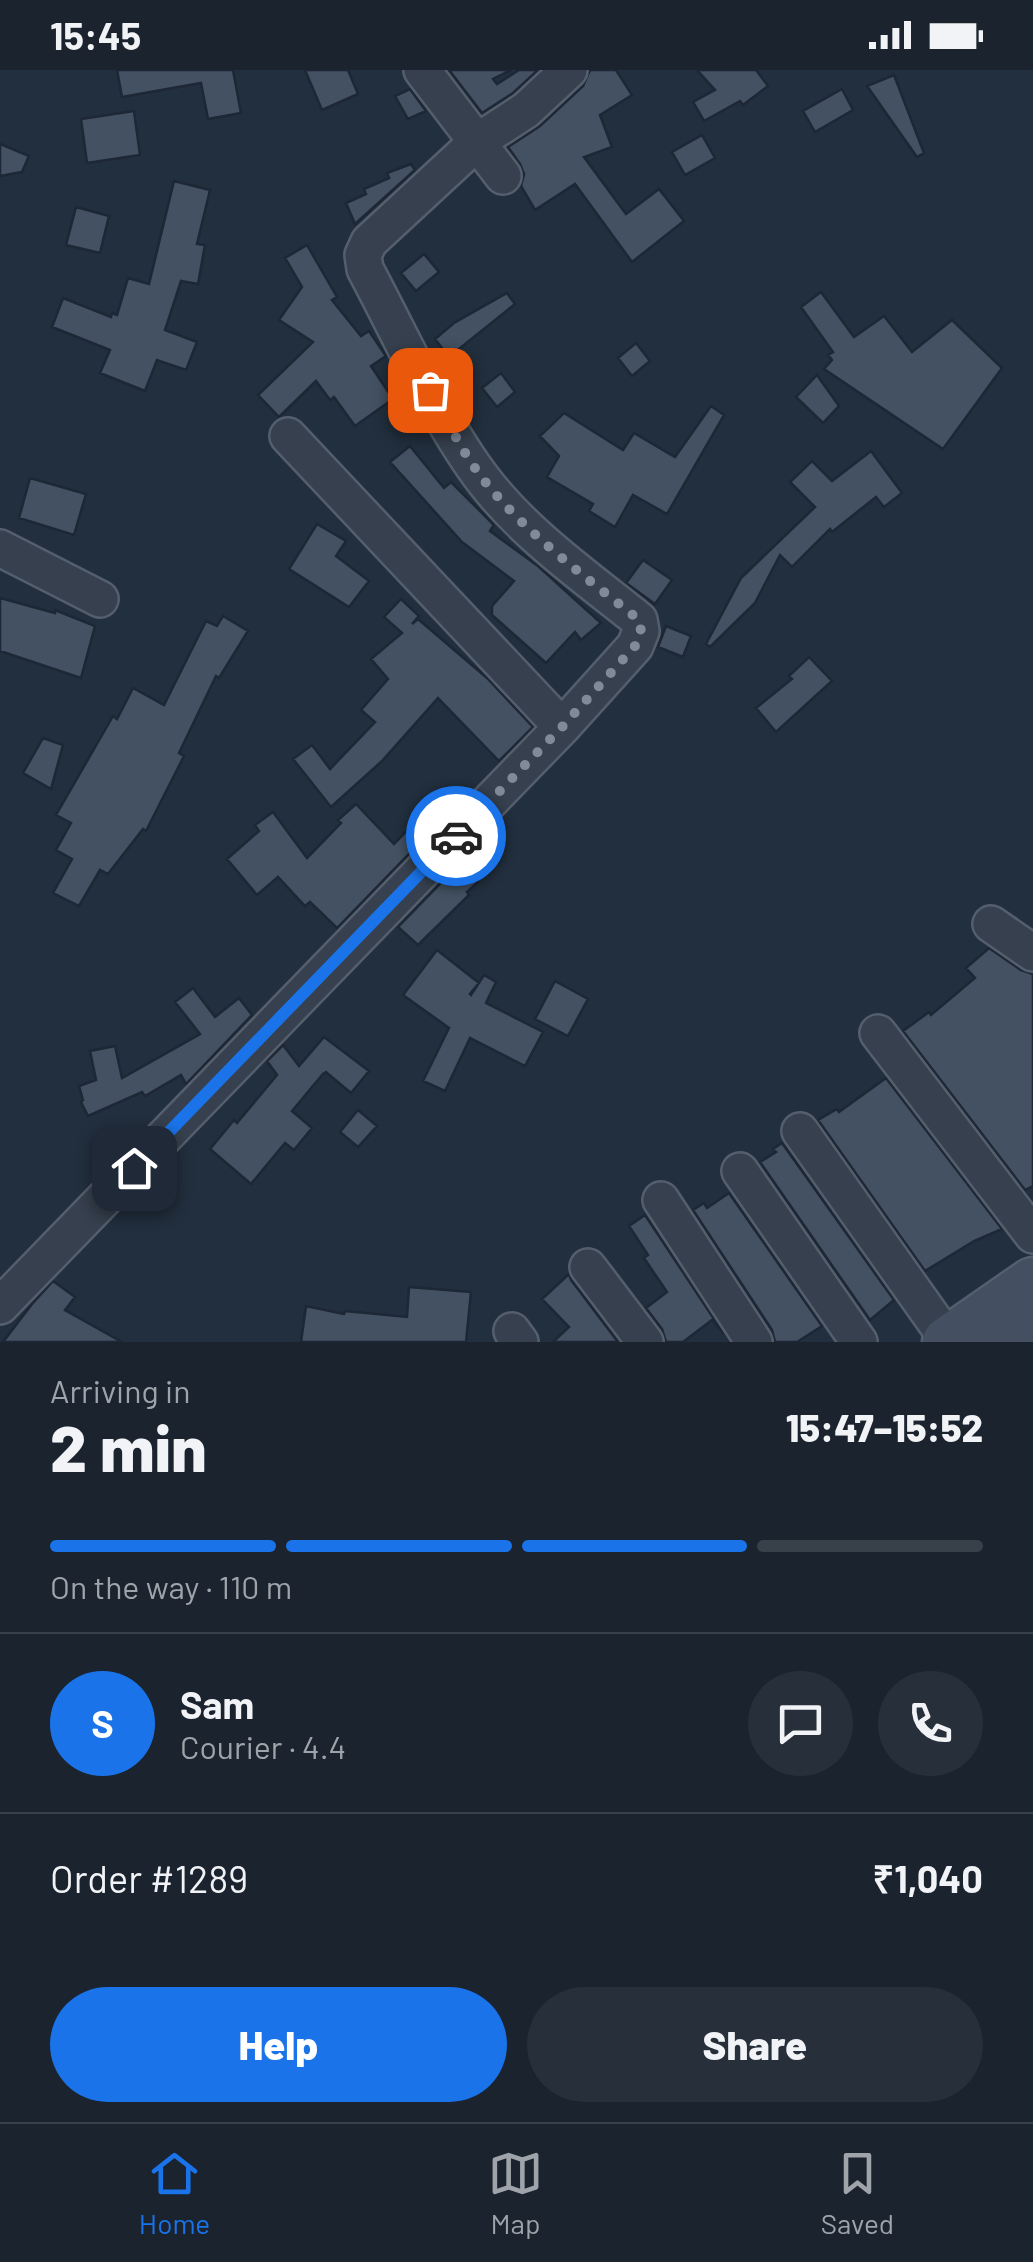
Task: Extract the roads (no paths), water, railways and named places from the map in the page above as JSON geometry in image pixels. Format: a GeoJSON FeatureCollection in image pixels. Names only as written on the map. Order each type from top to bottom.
{"type":"FeatureCollection","features":[{"type":"Feature","properties":{"kind":"main road"},"geometry":{"type":"LineString","coordinates":[[948,1342],[1033,1283]]}},
{"type":"Feature","properties":{"kind":"main road"},"geometry":{"type":"LineString","coordinates":[[1014,1342],[1033,1328]]}},
{"type":"Feature","properties":{"kind":"street"},"geometry":{"type":"LineString","coordinates":[[422,70],[504,176]]}},
{"type":"Feature","properties":{"kind":"street"},"geometry":{"type":"LineString","coordinates":[[0,1306],[562,727],[635,646],[641,631],[639,620],[577,570],[484,481],[365,270],[363,255],[369,242],[478,142],[526,110],[569,70]]}},
{"type":"Feature","properties":{"kind":"street"},"geometry":{"type":"LineString","coordinates":[[288,436],[562,727]]}},
{"type":"Feature","properties":{"kind":"street"},"geometry":{"type":"LineString","coordinates":[[0,548],[100,599]]}},
{"type":"Feature","properties":{"kind":"street"},"geometry":{"type":"LineString","coordinates":[[992,924],[1033,953]]}},
{"type":"Feature","properties":{"kind":"street"},"geometry":{"type":"LineString","coordinates":[[878,1034],[1033,1235]]}},
{"type":"Feature","properties":{"kind":"street"},"geometry":{"type":"LineString","coordinates":[[800,1131],[948,1342]]}},
{"type":"Feature","properties":{"kind":"street"},"geometry":{"type":"LineString","coordinates":[[740,1171],[859,1342]]}},
{"type":"Feature","properties":{"kind":"street"},"geometry":{"type":"LineString","coordinates":[[660,1200],[754,1342]]}},
{"type":"Feature","properties":{"kind":"street"},"geometry":{"type":"LineString","coordinates":[[588,1267],[645,1342]]}}]}
